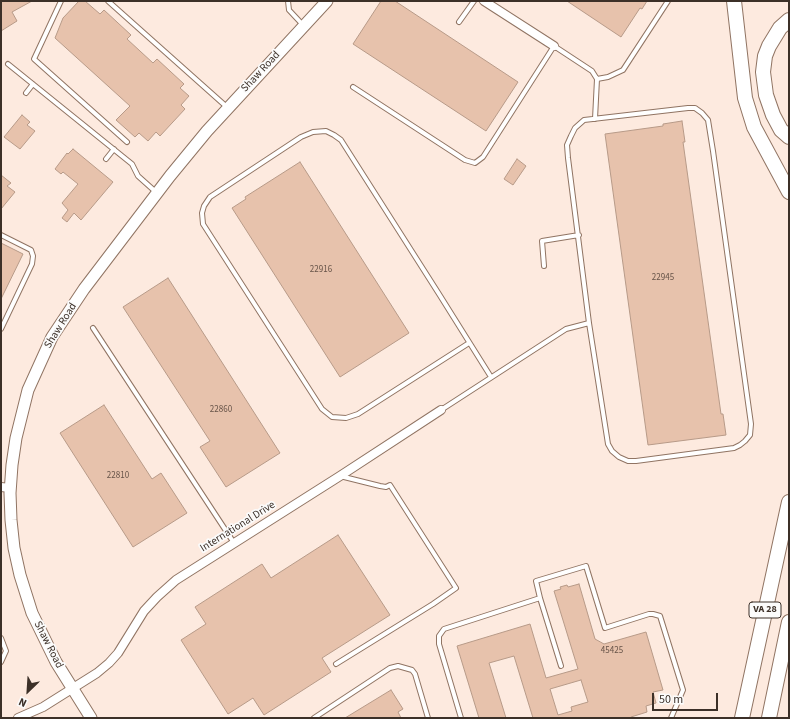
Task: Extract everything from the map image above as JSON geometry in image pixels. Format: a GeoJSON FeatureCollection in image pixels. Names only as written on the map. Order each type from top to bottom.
{"type":"FeatureCollection","features":[{"type":"Feature","properties":{"kind":"highway"},"geometry":{"type":"LineString","coordinates":[[734,1],[745,98],[754,127],[789,192]]}},
{"type":"Feature","properties":{"kind":"highway"},"geometry":{"type":"LineString","coordinates":[[789,20],[780,28],[769,46],[763,72],[766,95],[773,115],[781,130],[789,137]]}},
{"type":"Feature","properties":{"kind":"highway","name":"VA 28"},"geometry":{"type":"LineString","coordinates":[[742,718],[789,502]]}},
{"type":"Feature","properties":{"kind":"highway","name":"VA 28"},"geometry":{"type":"LineString","coordinates":[[769,718],[789,622]]}},
{"type":"Feature","properties":{"kind":"main road","name":"Shaw Road"},"geometry":{"type":"LineString","coordinates":[[91,718],[56,662],[28,604],[14,548],[6,488],[12,465],[20,416],[28,390],[52,337],[84,289],[157,193],[207,131],[327,1]]}},
{"type":"Feature","properties":{"kind":"street"},"geometry":{"type":"LineString","coordinates":[[484,1],[554,46]]}},
{"type":"Feature","properties":{"kind":"street","name":"International Drive"},"geometry":{"type":"LineString","coordinates":[[18,718],[43,707],[97,673],[109,663],[118,653],[144,611],[167,587],[176,580],[441,410]]}},
{"type":"Feature","properties":{"kind":"lane"},"geometry":{"type":"LineString","coordinates":[[61,1],[34,60],[126,142]]}},
{"type":"Feature","properties":{"kind":"lane"},"geometry":{"type":"LineString","coordinates":[[108,1],[228,108]]}},
{"type":"Feature","properties":{"kind":"lane"},"geometry":{"type":"LineString","coordinates":[[288,1],[289,10],[304,26]]}},
{"type":"Feature","properties":{"kind":"lane"},"geometry":{"type":"LineString","coordinates":[[459,22],[474,1]]}},
{"type":"Feature","properties":{"kind":"lane"},"geometry":{"type":"LineString","coordinates":[[597,79],[608,77],[623,70],[668,1]]}},
{"type":"Feature","properties":{"kind":"lane"},"geometry":{"type":"LineString","coordinates":[[353,87],[465,160],[475,163],[483,157],[554,46],[592,71],[597,79],[595,119]]}},
{"type":"Feature","properties":{"kind":"lane"},"geometry":{"type":"LineString","coordinates":[[8,64],[132,164],[138,176],[157,193]]}},
{"type":"Feature","properties":{"kind":"lane"},"geometry":{"type":"LineString","coordinates":[[26,93],[33,84]]}},
{"type":"Feature","properties":{"kind":"lane"},"geometry":{"type":"LineString","coordinates":[[695,108],[708,120],[751,424],[750,435],[740,446],[628,461],[612,451],[608,444],[589,323],[567,146],[576,128],[584,120],[595,119],[695,108]]}},
{"type":"Feature","properties":{"kind":"lane"},"geometry":{"type":"LineString","coordinates":[[469,343],[358,414],[346,418],[332,417],[322,409],[203,224],[202,213],[204,206],[210,197],[301,137],[313,132],[326,131],[341,140],[491,377]]}},
{"type":"Feature","properties":{"kind":"lane"},"geometry":{"type":"LineString","coordinates":[[106,159],[114,149]]}},
{"type":"Feature","properties":{"kind":"lane"},"geometry":{"type":"LineString","coordinates":[[1,235],[30,250],[33,256],[32,264],[1,329]]}},
{"type":"Feature","properties":{"kind":"lane"},"geometry":{"type":"LineString","coordinates":[[544,266],[542,241],[579,235]]}},
{"type":"Feature","properties":{"kind":"lane"},"geometry":{"type":"LineString","coordinates":[[441,410],[566,329],[589,323]]}},
{"type":"Feature","properties":{"kind":"lane"},"geometry":{"type":"LineString","coordinates":[[92,328],[234,543]]}},
{"type":"Feature","properties":{"kind":"lane"},"geometry":{"type":"LineString","coordinates":[[336,664],[433,604],[456,588],[390,485],[386,487],[380,486],[340,476]]}},
{"type":"Feature","properties":{"kind":"lane"},"geometry":{"type":"LineString","coordinates":[[561,666],[536,581],[586,566],[605,628],[649,614],[660,616],[682,690],[671,718]]}},
{"type":"Feature","properties":{"kind":"lane"},"geometry":{"type":"LineString","coordinates":[[461,718],[438,640],[440,633],[447,627],[540,598]]}},
{"type":"Feature","properties":{"kind":"lane"},"geometry":{"type":"LineString","coordinates":[[1,638],[6,651],[1,662]]}},
{"type":"Feature","properties":{"kind":"lane"},"geometry":{"type":"LineString","coordinates":[[314,718],[390,668],[398,666],[412,670],[415,674],[428,718]]}},
{"type":"Feature","properties":{"kind":"building"},"geometry":{"type":"Polygon","coordinates":[[[1,1],[32,1],[12,12],[17,21],[1,31],[1,1]]]}},
{"type":"Feature","properties":{"kind":"building"},"geometry":{"type":"Polygon","coordinates":[[[79,1],[85,1],[100,14],[104,10],[131,35],[127,39],[153,63],[157,59],[184,84],[180,88],[189,96],[181,105],[185,109],[160,136],[156,132],[148,141],[139,133],[135,137],[116,120],[130,106],[55,38],[63,18],[79,1]]]}},
{"type":"Feature","properties":{"kind":"building"},"geometry":{"type":"Polygon","coordinates":[[[381,1],[395,1],[518,82],[486,131],[353,44],[381,1]]]}},
{"type":"Feature","properties":{"kind":"building"},"geometry":{"type":"Polygon","coordinates":[[[567,1],[647,1],[642,9],[640,8],[621,37],[567,1]]]}},
{"type":"Feature","properties":{"kind":"building"},"geometry":{"type":"Polygon","coordinates":[[[22,115],[30,122],[27,125],[35,131],[20,149],[4,137],[22,115]]]}},
{"type":"Feature","properties":{"kind":"building"},"geometry":{"type":"Polygon","coordinates":[[[682,121],[685,142],[683,142],[721,414],[723,414],[726,435],[648,445],[605,134],[663,126],[663,124],[682,121]]]}},
{"type":"Feature","properties":{"kind":"building"},"geometry":{"type":"Polygon","coordinates":[[[73,149],[113,182],[81,220],[74,213],[67,222],[62,218],[68,210],[62,203],[78,184],[63,172],[61,174],[55,169],[67,153],[68,154],[73,149]]]}},
{"type":"Feature","properties":{"kind":"building"},"geometry":{"type":"Polygon","coordinates":[[[517,159],[526,166],[513,185],[504,179],[517,159]]]}},
{"type":"Feature","properties":{"kind":"building"},"geometry":{"type":"Polygon","coordinates":[[[300,162],[409,333],[340,377],[232,208],[246,199],[245,197],[300,162]]]}},
{"type":"Feature","properties":{"kind":"building"},"geometry":{"type":"Polygon","coordinates":[[[1,175],[11,183],[7,186],[15,192],[1,209],[1,175]]]}},
{"type":"Feature","properties":{"kind":"building"},"geometry":{"type":"Polygon","coordinates":[[[1,243],[23,254],[1,299],[1,243]]]}},
{"type":"Feature","properties":{"kind":"building"},"geometry":{"type":"Polygon","coordinates":[[[168,278],[280,453],[226,487],[200,447],[210,441],[123,307],[168,278]]]}},
{"type":"Feature","properties":{"kind":"building"},"geometry":{"type":"Polygon","coordinates":[[[104,405],[152,479],[161,473],[187,513],[133,547],[60,433],[104,405]]]}},
{"type":"Feature","properties":{"kind":"building"},"geometry":{"type":"Polygon","coordinates":[[[338,535],[390,615],[322,658],[331,672],[264,715],[253,698],[228,714],[181,640],[206,624],[195,607],[262,564],[271,578],[338,535]]]}},
{"type":"Feature","properties":{"kind":"building"},"geometry":{"type":"Polygon","coordinates":[[[579,584],[595,639],[604,644],[646,632],[663,690],[653,692],[656,703],[646,706],[647,712],[631,718],[533,718],[514,656],[489,663],[506,718],[479,718],[457,646],[530,624],[546,678],[578,669],[554,591],[567,585],[568,587],[579,584]],[[581,680],[550,689],[558,715],[572,711],[571,707],[588,702],[581,680]]]}},
{"type":"Feature","properties":{"kind":"building"},"geometry":{"type":"Polygon","coordinates":[[[391,690],[403,709],[398,712],[401,718],[345,718],[391,690]]]}}]}
